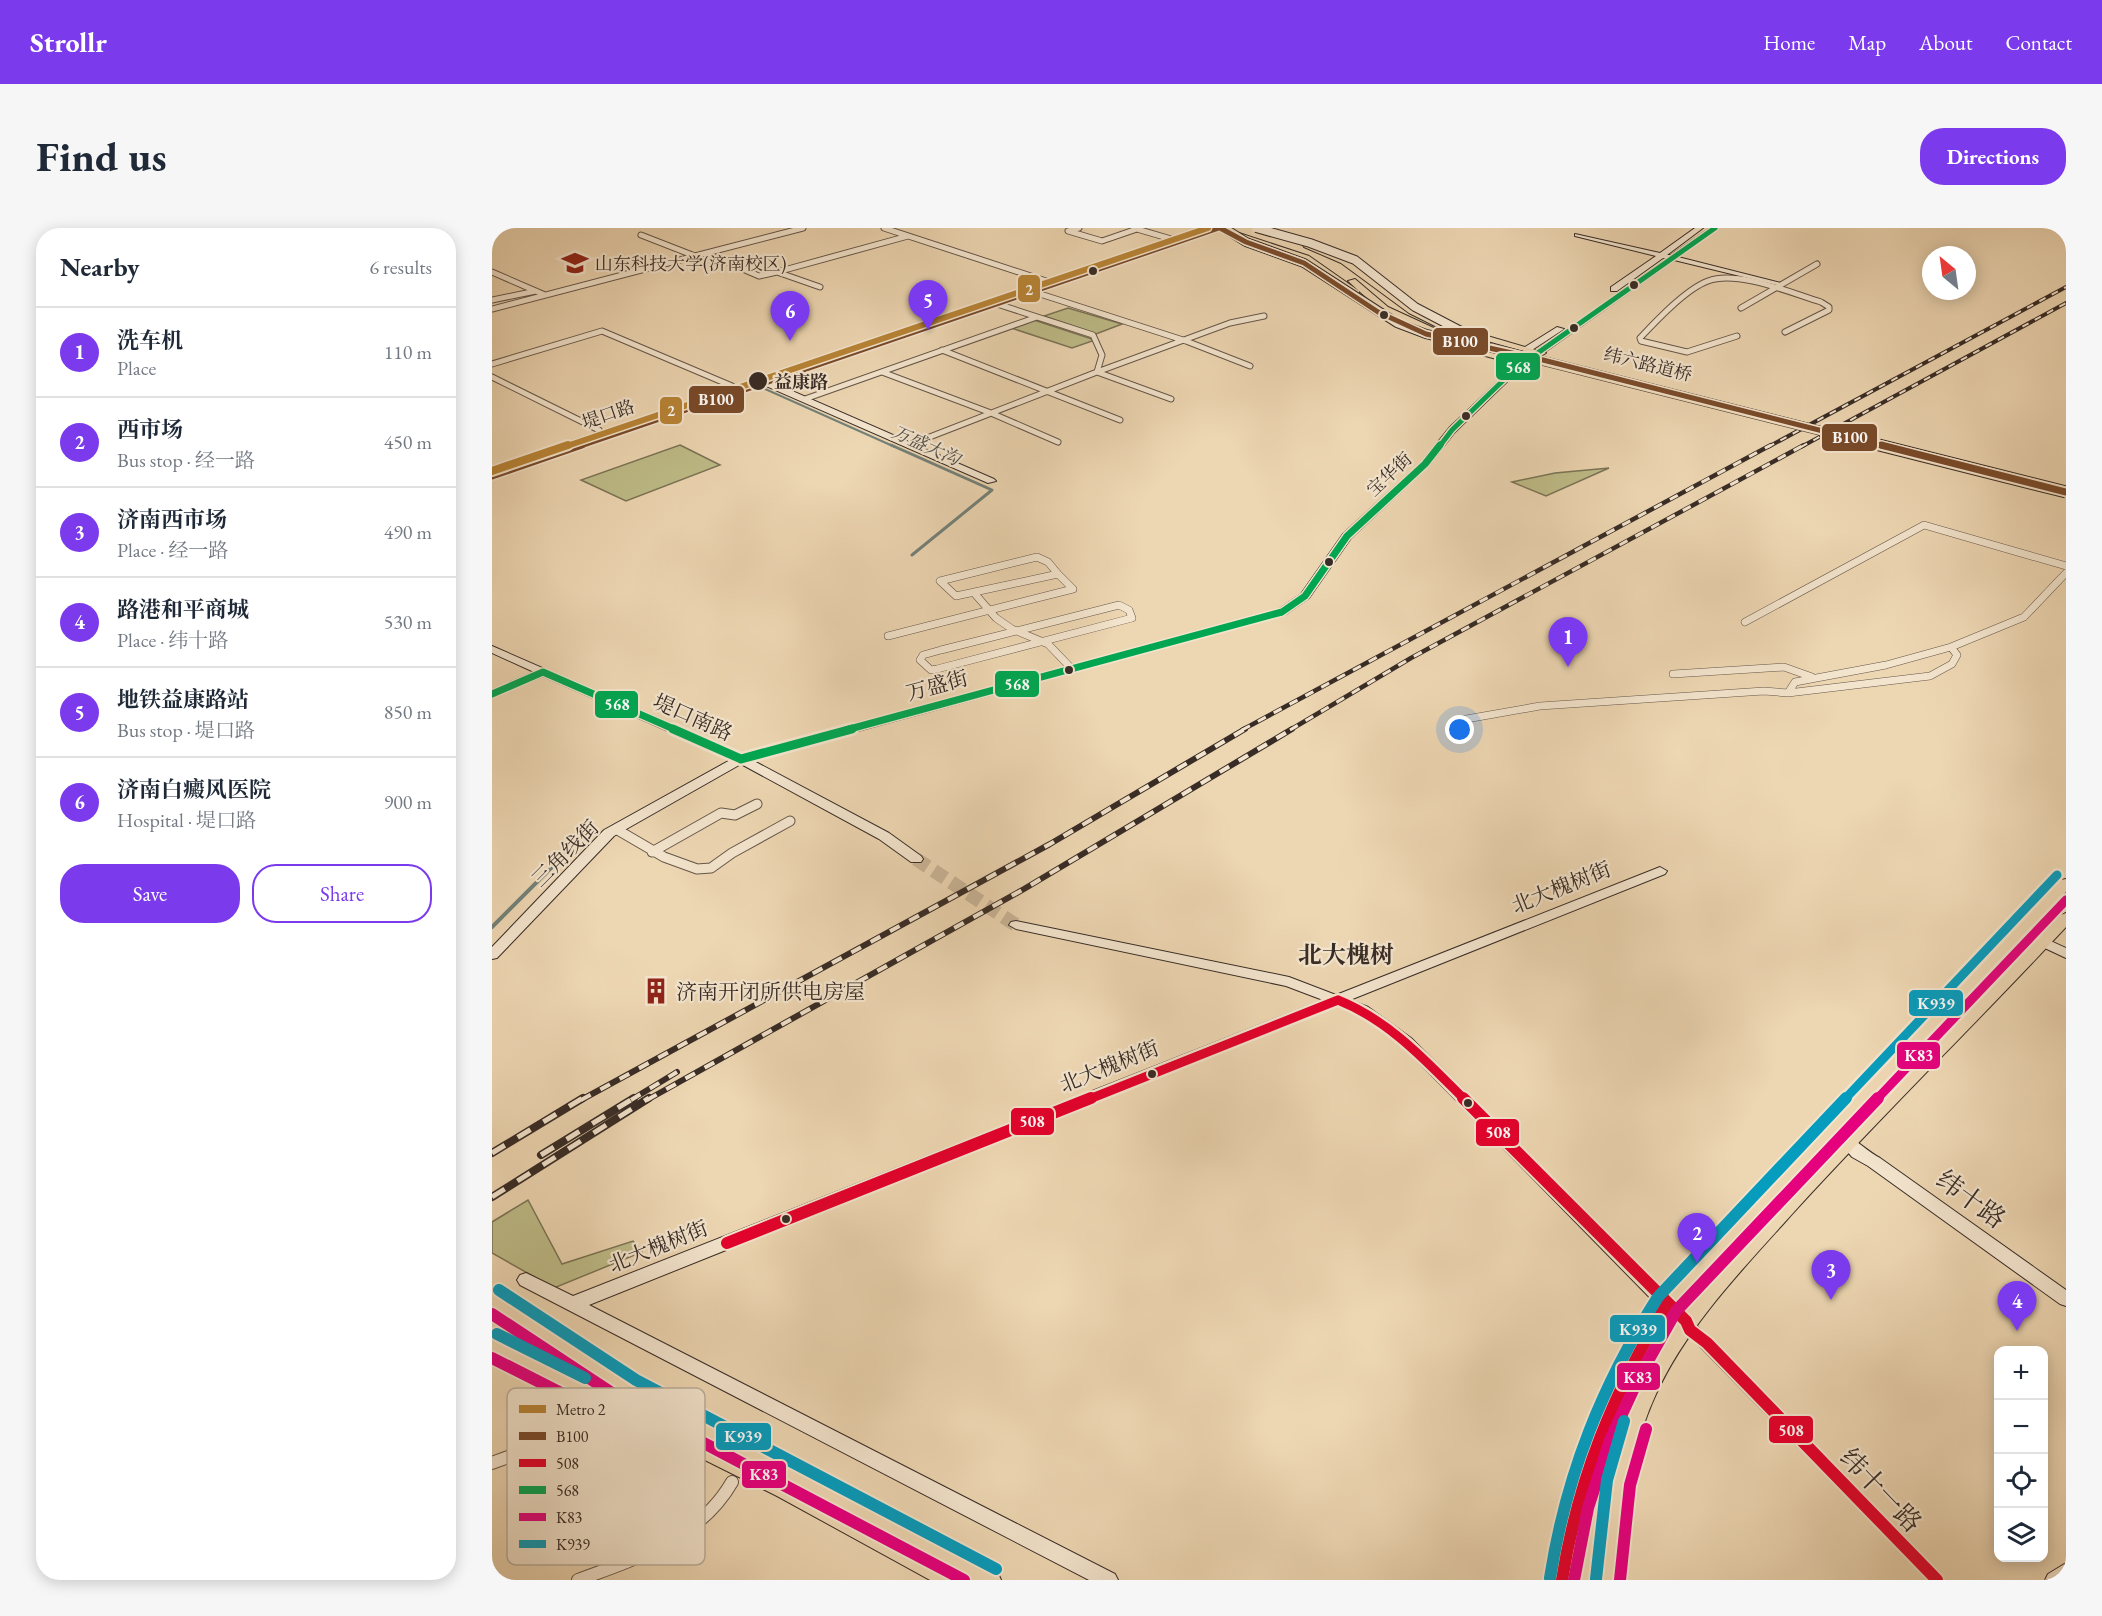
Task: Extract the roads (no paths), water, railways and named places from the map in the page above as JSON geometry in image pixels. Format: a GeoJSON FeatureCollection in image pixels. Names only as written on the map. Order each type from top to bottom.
{"type":"FeatureCollection","features":[{"type":"Feature","properties":{"kind":"main road","name":"堤口路"},"geometry":{"type":"LineString","coordinates":[[492,468],[599,430],[1204,228]]}},
{"type":"Feature","properties":{"kind":"main road","name":"堤口路"},"geometry":{"type":"LineString","coordinates":[[492,468],[1031,291],[1212,228]]}},
{"type":"Feature","properties":{"kind":"main road","name":"纬六路道桥"},"geometry":{"type":"LineString","coordinates":[[1242,228],[1301,247],[1332,261],[1358,277],[1398,309],[1416,318],[1496,347],[2066,486]]}},
{"type":"Feature","properties":{"kind":"main road"},"geometry":{"type":"LineString","coordinates":[[1254,228],[1307,245],[1344,261],[1412,310],[1440,325],[1541,353]]}},
{"type":"Feature","properties":{"kind":"main road","name":"纬六路道桥"},"geometry":{"type":"LineString","coordinates":[[1225,229],[1301,252],[1328,264],[1385,309],[1417,326],[2066,492]]}},
{"type":"Feature","properties":{"kind":"main road"},"geometry":{"type":"LineString","coordinates":[[1225,229],[1306,258],[1388,316],[1443,342],[1523,363]]}},
{"type":"Feature","properties":{"kind":"main road"},"geometry":{"type":"LineString","coordinates":[[1562,1580],[1565,1542],[1584,1468],[1628,1365],[1667,1304],[2066,883]]}},
{"type":"Feature","properties":{"kind":"main road"},"geometry":{"type":"LineString","coordinates":[[1608,1580],[1615,1491],[1624,1452],[1656,1372],[1686,1321],[1847,1142],[2066,918]]}},
{"type":"Feature","properties":{"kind":"main road"},"geometry":{"type":"LineString","coordinates":[[492,1300],[627,1388]]}},
{"type":"Feature","properties":{"kind":"main road"},"geometry":{"type":"LineString","coordinates":[[492,1345],[579,1388]]}},
{"type":"Feature","properties":{"kind":"main road"},"geometry":{"type":"LineString","coordinates":[[705,1430],[990,1580]]}},
{"type":"Feature","properties":{"kind":"main road"},"geometry":{"type":"LineString","coordinates":[[705,1450],[785,1490],[951,1580]]}},
{"type":"Feature","properties":{"kind":"street"},"geometry":{"type":"LineString","coordinates":[[492,309],[803,228]]}},
{"type":"Feature","properties":{"kind":"street"},"geometry":{"type":"LineString","coordinates":[[884,228],[1046,281]]}},
{"type":"Feature","properties":{"kind":"street"},"geometry":{"type":"LineString","coordinates":[[1079,228],[1068,231],[1102,241],[1137,230],[1171,239]]}},
{"type":"Feature","properties":{"kind":"street"},"geometry":{"type":"LineString","coordinates":[[1254,228],[1337,252],[1371,271],[1423,312],[1496,347]]}},
{"type":"Feature","properties":{"kind":"street"},"geometry":{"type":"LineString","coordinates":[[1528,349],[1574,320],[1661,254],[1700,228]]}},
{"type":"Feature","properties":{"kind":"street","name":"宝华街"},"geometry":{"type":"LineString","coordinates":[[1282,612],[1305,596],[1347,536],[1425,464],[1452,430],[1523,363],[1541,353],[1715,228]]}},
{"type":"Feature","properties":{"kind":"street"},"geometry":{"type":"LineString","coordinates":[[641,235],[695,256]]}},
{"type":"Feature","properties":{"kind":"street"},"geometry":{"type":"LineString","coordinates":[[1577,235],[1781,284]]}},
{"type":"Feature","properties":{"kind":"street"},"geometry":{"type":"LineString","coordinates":[[717,258],[759,276],[908,236]]}},
{"type":"Feature","properties":{"kind":"street"},"geometry":{"type":"LineString","coordinates":[[1741,308],[1817,264]]}},
{"type":"Feature","properties":{"kind":"street"},"geometry":{"type":"LineString","coordinates":[[492,272],[545,295]]}},
{"type":"Feature","properties":{"kind":"street"},"geometry":{"type":"LineString","coordinates":[[777,272],[820,287]]}},
{"type":"Feature","properties":{"kind":"street"},"geometry":{"type":"LineString","coordinates":[[1737,336],[1687,352],[1648,344],[1640,338],[1707,282],[1730,279],[1772,289],[1829,307],[1829,310],[1785,332]]}},
{"type":"Feature","properties":{"kind":"street"},"geometry":{"type":"LineString","coordinates":[[492,300],[536,291]]}},
{"type":"Feature","properties":{"kind":"street"},"geometry":{"type":"LineString","coordinates":[[1031,291],[1185,341],[1250,366]]}},
{"type":"Feature","properties":{"kind":"street"},"geometry":{"type":"LineString","coordinates":[[992,302],[1093,335],[1102,355],[1097,372]]}},
{"type":"Feature","properties":{"kind":"street"},"geometry":{"type":"LineString","coordinates":[[805,399],[1037,316]]}},
{"type":"Feature","properties":{"kind":"street"},"geometry":{"type":"LineString","coordinates":[[909,445],[1230,323],[1264,316]]}},
{"type":"Feature","properties":{"kind":"street"},"geometry":{"type":"LineString","coordinates":[[492,364],[602,331],[732,386]]}},
{"type":"Feature","properties":{"kind":"street","name":"宝华街"},"geometry":{"type":"LineString","coordinates":[[1523,363],[1528,349]]}},
{"type":"Feature","properties":{"kind":"street"},"geometry":{"type":"LineString","coordinates":[[942,350],[1120,420]]}},
{"type":"Feature","properties":{"kind":"street"},"geometry":{"type":"LineString","coordinates":[[882,372],[991,413],[1058,442]]}},
{"type":"Feature","properties":{"kind":"street"},"geometry":{"type":"LineString","coordinates":[[1097,372],[1171,399]]}},
{"type":"Feature","properties":{"kind":"street"},"geometry":{"type":"LineString","coordinates":[[492,377],[599,430]]}},
{"type":"Feature","properties":{"kind":"street"},"geometry":{"type":"LineString","coordinates":[[760,380],[991,481]]}},
{"type":"Feature","properties":{"kind":"street"},"geometry":{"type":"LineString","coordinates":[[1745,622],[1924,525],[2066,566]]}},
{"type":"Feature","properties":{"kind":"street"},"geometry":{"type":"LineString","coordinates":[[888,636],[1073,589],[1048,562],[1037,557],[940,581],[956,596],[975,594],[1058,574]]}},
{"type":"Feature","properties":{"kind":"street"},"geometry":{"type":"LineString","coordinates":[[1788,693],[1794,682],[1924,657],[2024,617],[2066,573]]}},
{"type":"Feature","properties":{"kind":"street"},"geometry":{"type":"LineString","coordinates":[[975,594],[996,618],[1057,652],[1072,669]]}},
{"type":"Feature","properties":{"kind":"street"},"geometry":{"type":"LineString","coordinates":[[1119,605],[1129,610],[1132,618],[1042,642],[931,670],[920,660],[923,655],[1119,605]]}},
{"type":"Feature","properties":{"kind":"street","name":"万盛街"},"geometry":{"type":"LineString","coordinates":[[741,759],[1282,612]]}},
{"type":"Feature","properties":{"kind":"street"},"geometry":{"type":"LineString","coordinates":[[1455,721],[1540,706],[1764,691],[1803,693],[1930,676],[1952,664],[1957,655],[1951,647]]}},
{"type":"Feature","properties":{"kind":"street","name":"堤口南路"},"geometry":{"type":"LineString","coordinates":[[492,649],[741,759],[884,836],[916,860]]}},
{"type":"Feature","properties":{"kind":"street"},"geometry":{"type":"LineString","coordinates":[[1672,674],[1784,667],[1812,677]]}},
{"type":"Feature","properties":{"kind":"street"},"geometry":{"type":"LineString","coordinates":[[492,694],[543,672]]}},
{"type":"Feature","properties":{"kind":"street","name":"三角线街"},"geometry":{"type":"LineString","coordinates":[[492,955],[609,833],[741,759]]}},
{"type":"Feature","properties":{"kind":"street"},"geometry":{"type":"LineString","coordinates":[[652,852],[721,813],[735,814],[757,804]]}},
{"type":"Feature","properties":{"kind":"street"},"geometry":{"type":"LineString","coordinates":[[616,829],[652,852],[697,869],[711,868],[732,853],[790,821]]}},
{"type":"Feature","properties":{"kind":"street","name":"北大槐树街"},"geometry":{"type":"LineString","coordinates":[[575,1303],[1660,871]]}},
{"type":"Feature","properties":{"kind":"street"},"geometry":{"type":"LineString","coordinates":[[1016,925],[1289,982],[1363,1010],[1406,1041],[1667,1304]]}},
{"type":"Feature","properties":{"kind":"street"},"geometry":{"type":"LineString","coordinates":[[2022,932],[2066,954]]}},
{"type":"Feature","properties":{"kind":"street","name":"纬十路"},"geometry":{"type":"LineString","coordinates":[[1847,1142],[1858,1153],[1874,1162],[2066,1299]]}},
{"type":"Feature","properties":{"kind":"street"},"geometry":{"type":"LineString","coordinates":[[526,1280],[575,1303],[1108,1580]]}},
{"type":"Feature","properties":{"kind":"street","name":"纬十一路"},"geometry":{"type":"LineString","coordinates":[[1667,1304],[1937,1580]]}},
{"type":"Feature","properties":{"kind":"street"},"geometry":{"type":"LineString","coordinates":[[492,1463],[507,1457]]}},
{"type":"Feature","properties":{"kind":"street"},"geometry":{"type":"LineString","coordinates":[[705,1516],[728,1493],[732,1482]]}},
{"type":"Feature","properties":{"kind":"street"},"geometry":{"type":"LineString","coordinates":[[581,1580],[620,1565]]}},
{"type":"Feature","properties":{"kind":"street"},"geometry":{"type":"LineString","coordinates":[[2055,1580],[2066,1572]]}},
{"type":"Feature","properties":{"kind":"waterway","name":"万盛大沟"},"geometry":{"type":"LineString","coordinates":[[754,384],[895,447]]}},
{"type":"Feature","properties":{"kind":"waterway","name":"万盛大沟"},"geometry":{"type":"LineString","coordinates":[[891,445],[992,490],[912,555]]}},
{"type":"Feature","properties":{"kind":"waterway"},"geometry":{"type":"LineString","coordinates":[[492,927],[578,841]]}},
{"type":"Feature","properties":{"kind":"tunnel"},"geometry":{"type":"LineString","coordinates":[[916,859],[1016,925]]}},
{"type":"Feature","properties":{"kind":"railway"},"geometry":{"type":"LineString","coordinates":[[1768,447],[2066,287]]}},
{"type":"Feature","properties":{"kind":"railway"},"geometry":{"type":"LineString","coordinates":[[1801,447],[2066,303]]}},
{"type":"Feature","properties":{"kind":"railway"},"geometry":{"type":"LineString","coordinates":[[1242,730],[1771,445]]}},
{"type":"Feature","properties":{"kind":"railway"},"geometry":{"type":"LineString","coordinates":[[1290,730],[1411,658],[1804,445]]}},
{"type":"Feature","properties":{"kind":"railway"},"geometry":{"type":"LineString","coordinates":[[581,1100],[1050,844],[1245,729]]}},
{"type":"Feature","properties":{"kind":"railway"},"geometry":{"type":"LineString","coordinates":[[647,1100],[1024,889],[1292,729]]}},
{"type":"Feature","properties":{"kind":"railway"},"geometry":{"type":"LineString","coordinates":[[631,1100],[677,1072]]}},
{"type":"Feature","properties":{"kind":"railway"},"geometry":{"type":"LineString","coordinates":[[492,1153],[583,1098]]}},
{"type":"Feature","properties":{"kind":"railway"},"geometry":{"type":"LineString","coordinates":[[541,1155],[634,1098]]}},
{"type":"Feature","properties":{"kind":"railway"},"geometry":{"type":"LineString","coordinates":[[492,1197],[649,1098]]}},
{"type":"Feature","properties":{"kind":"metro line","name":"2"},"geometry":{"type":"LineString","coordinates":[[492,471],[1208,228]]}},
{"type":"Feature","properties":{"kind":"place","name":"山东科技大学(济南校区)"},"geometry":{"type":"Point","coordinates":[575,263]}},
{"type":"Feature","properties":{"kind":"place","name":"地铁益康路站"},"geometry":{"type":"Point","coordinates":[928,330]}},
{"type":"Feature","properties":{"kind":"place","name":"济南白癜风医院"},"geometry":{"type":"Point","coordinates":[790,341]}},
{"type":"Feature","properties":{"kind":"place","name":"益康路"},"geometry":{"type":"Point","coordinates":[758,381]}},
{"type":"Feature","properties":{"kind":"place","name":"洗车机"},"geometry":{"type":"Point","coordinates":[1568,667]}},
{"type":"Feature","properties":{"kind":"place","name":"济南开闭所供电房屋"},"geometry":{"type":"Point","coordinates":[656,991]}},
{"type":"Feature","properties":{"kind":"place","name":"西市场"},"geometry":{"type":"Point","coordinates":[1697,1263]}},
{"type":"Feature","properties":{"kind":"place","name":"济南西市场"},"geometry":{"type":"Point","coordinates":[1831,1300]}},
{"type":"Feature","properties":{"kind":"place","name":"路港和平商城"},"geometry":{"type":"Point","coordinates":[2017,1331]}},
{"type":"Feature","properties":{"kind":"district","name":"北大槐树"},"geometry":{"type":"Point","coordinates":[1346,954]}}]}
